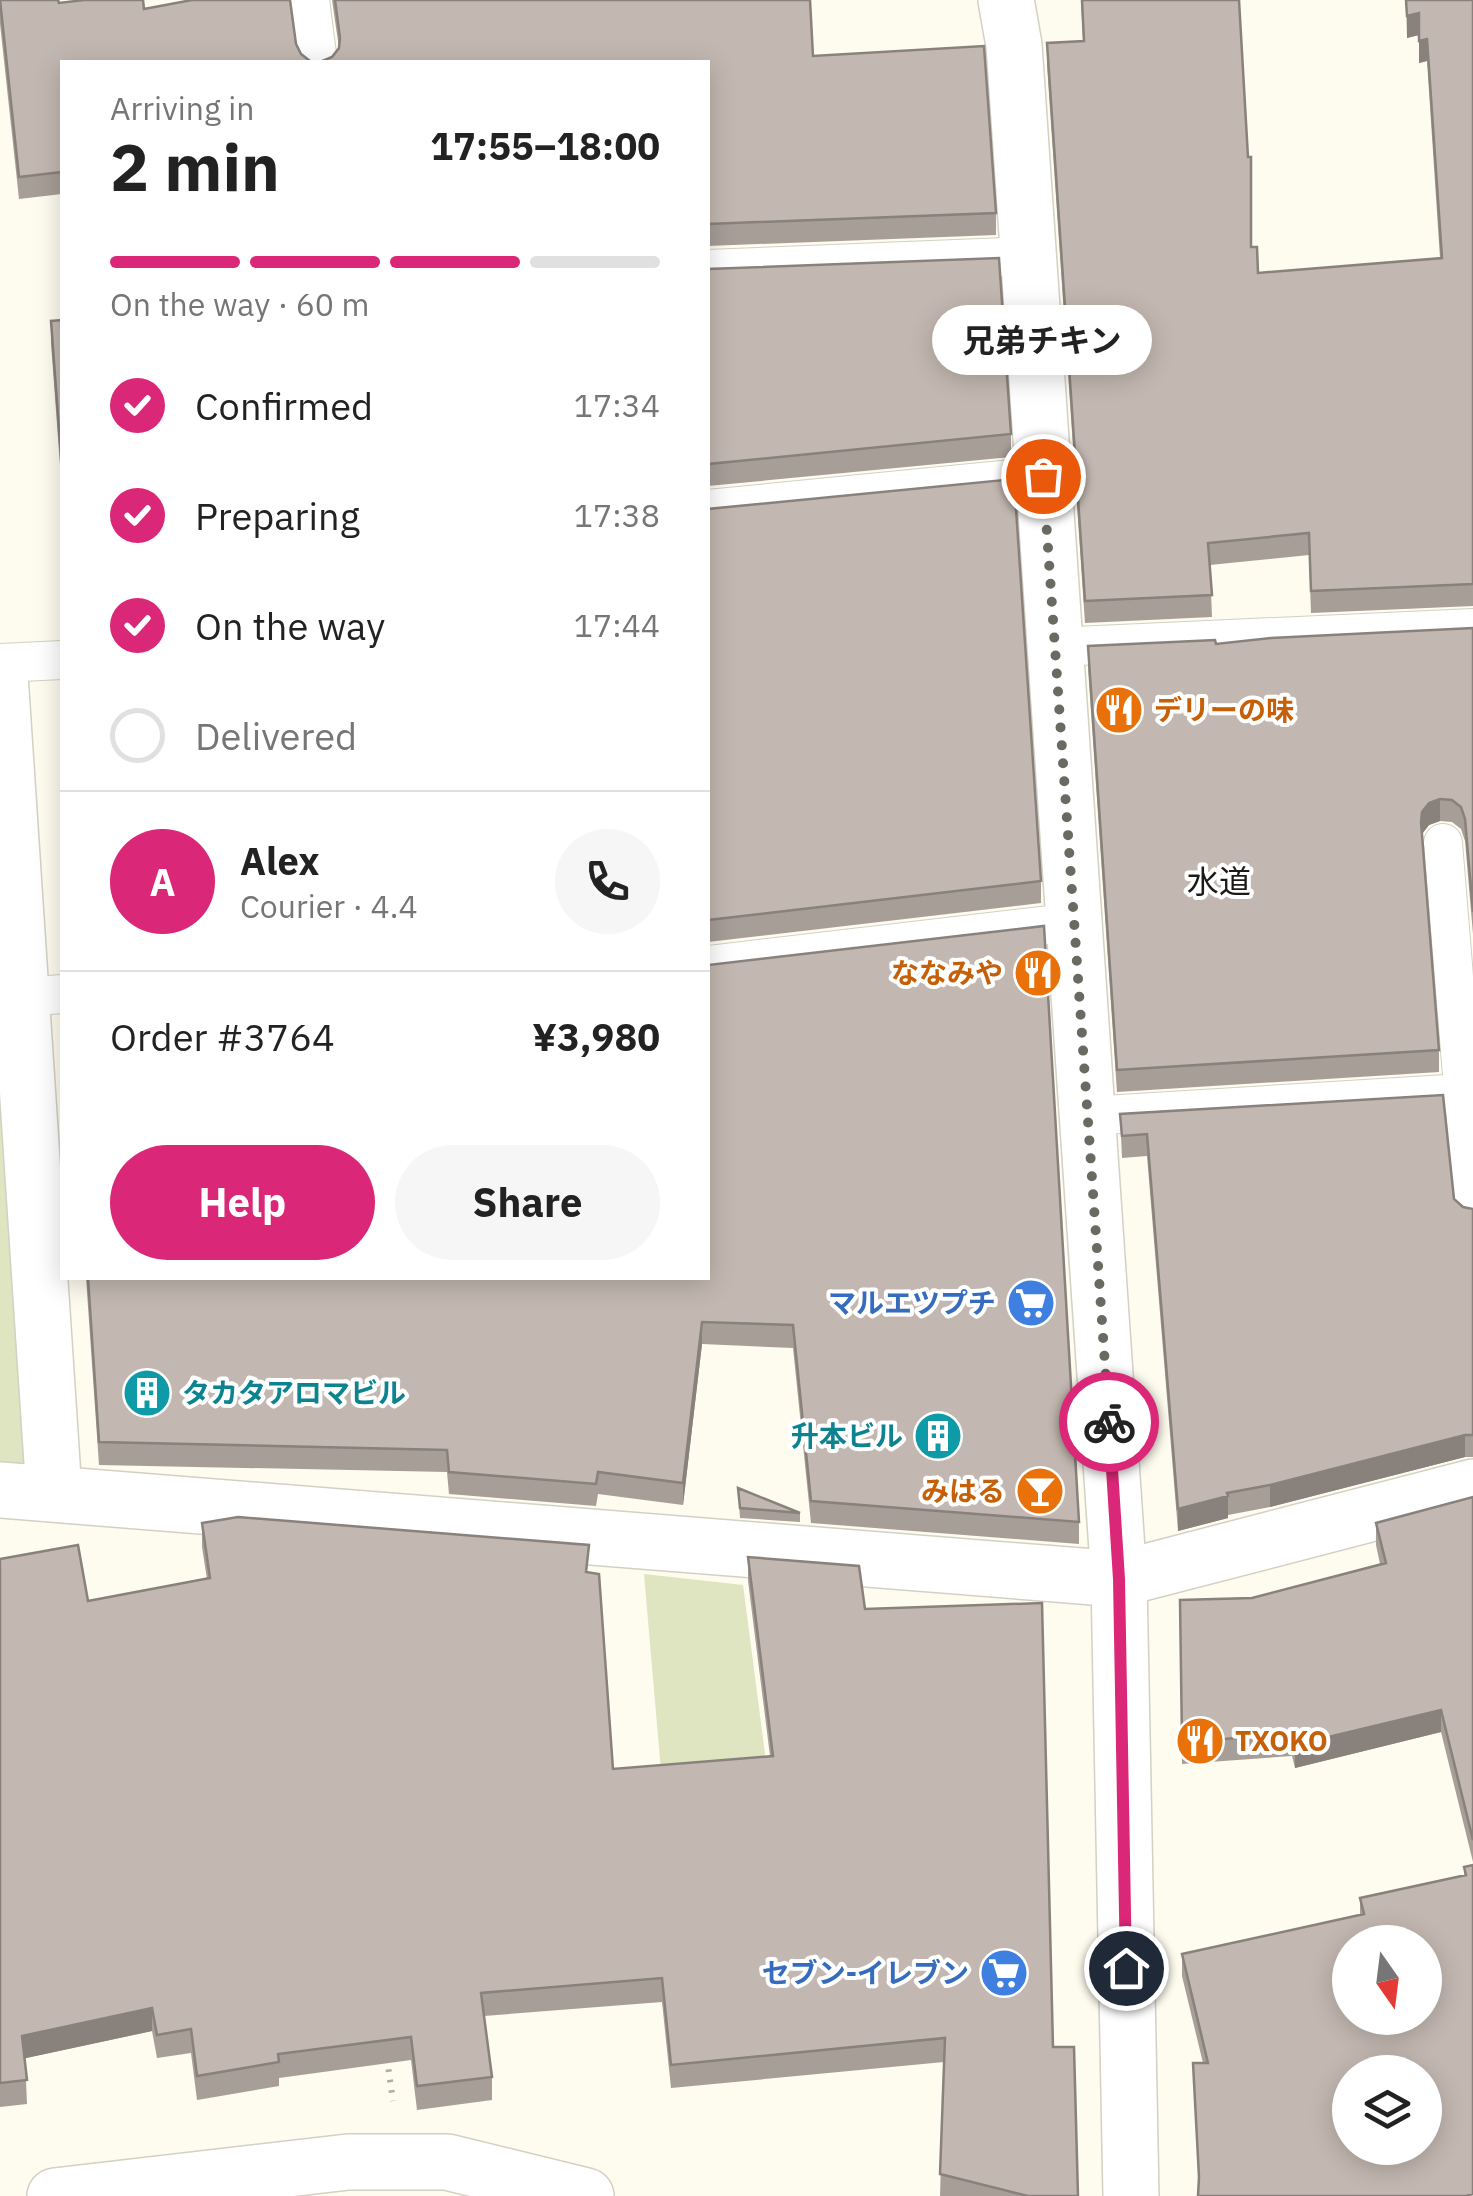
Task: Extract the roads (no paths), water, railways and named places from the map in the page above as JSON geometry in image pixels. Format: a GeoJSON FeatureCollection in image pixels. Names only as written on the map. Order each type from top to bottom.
{"type":"FeatureCollection","features":[{"type":"Feature","properties":{"kind":"street"},"geometry":{"type":"LineString","coordinates":[[1006,0],[1014,45],[1119,1579],[1131,2196]]}},
{"type":"Feature","properties":{"kind":"street"},"geometry":{"type":"LineString","coordinates":[[0,674],[43,996],[54,1493]]}},
{"type":"Feature","properties":{"kind":"street"},"geometry":{"type":"LineString","coordinates":[[0,1490],[1119,1579],[1473,1487]]}},
{"type":"Feature","properties":{"kind":"street"},"geometry":{"type":"LineString","coordinates":[[55,2196],[347,2179],[401,2162],[447,2162],[586,2196]]}},
{"type":"Feature","properties":{"kind":"lane"},"geometry":{"type":"LineString","coordinates":[[310,0],[318,60]]}},
{"type":"Feature","properties":{"kind":"lane"},"geometry":{"type":"LineString","coordinates":[[710,269],[1028,256]]}},
{"type":"Feature","properties":{"kind":"lane"},"geometry":{"type":"LineString","coordinates":[[710,509],[1043,476]]}},
{"type":"Feature","properties":{"kind":"lane"},"geometry":{"type":"LineString","coordinates":[[1054,647],[1473,628]]}},
{"type":"Feature","properties":{"kind":"lane"},"geometry":{"type":"LineString","coordinates":[[0,663],[60,660]]}},
{"type":"Feature","properties":{"kind":"lane"},"geometry":{"type":"LineString","coordinates":[[1443,843],[1473,1208]]}},
{"type":"Feature","properties":{"kind":"lane"},"geometry":{"type":"LineString","coordinates":[[710,966],[1075,922]]}},
{"type":"Feature","properties":{"kind":"lane"},"geometry":{"type":"LineString","coordinates":[[1088,1116],[1463,1093]]}},
{"type":"Feature","properties":{"kind":"place","name":"兄弟チキン"},"geometry":{"type":"Point","coordinates":[1043,476]}},
{"type":"Feature","properties":{"kind":"place","name":"デリーの味"},"geometry":{"type":"Point","coordinates":[1119,710]}},
{"type":"Feature","properties":{"kind":"place","name":"ななみや"},"geometry":{"type":"Point","coordinates":[1038,973]}},
{"type":"Feature","properties":{"kind":"place","name":"マルエツプチ"},"geometry":{"type":"Point","coordinates":[1031,1303]}},
{"type":"Feature","properties":{"kind":"place","name":"タカタアロマビル"},"geometry":{"type":"Point","coordinates":[147,1393]}},
{"type":"Feature","properties":{"kind":"place","name":"升本ビル"},"geometry":{"type":"Point","coordinates":[938,1436]}},
{"type":"Feature","properties":{"kind":"place","name":"みはる"},"geometry":{"type":"Point","coordinates":[1040,1491]}},
{"type":"Feature","properties":{"kind":"place","name":"TXOKO"},"geometry":{"type":"Point","coordinates":[1200,1741]}},
{"type":"Feature","properties":{"kind":"place","name":"セブン-イレブン"},"geometry":{"type":"Point","coordinates":[1004,1973]}},
{"type":"Feature","properties":{"kind":"district","name":"水道"},"geometry":{"type":"Point","coordinates":[1219,882]}}]}
